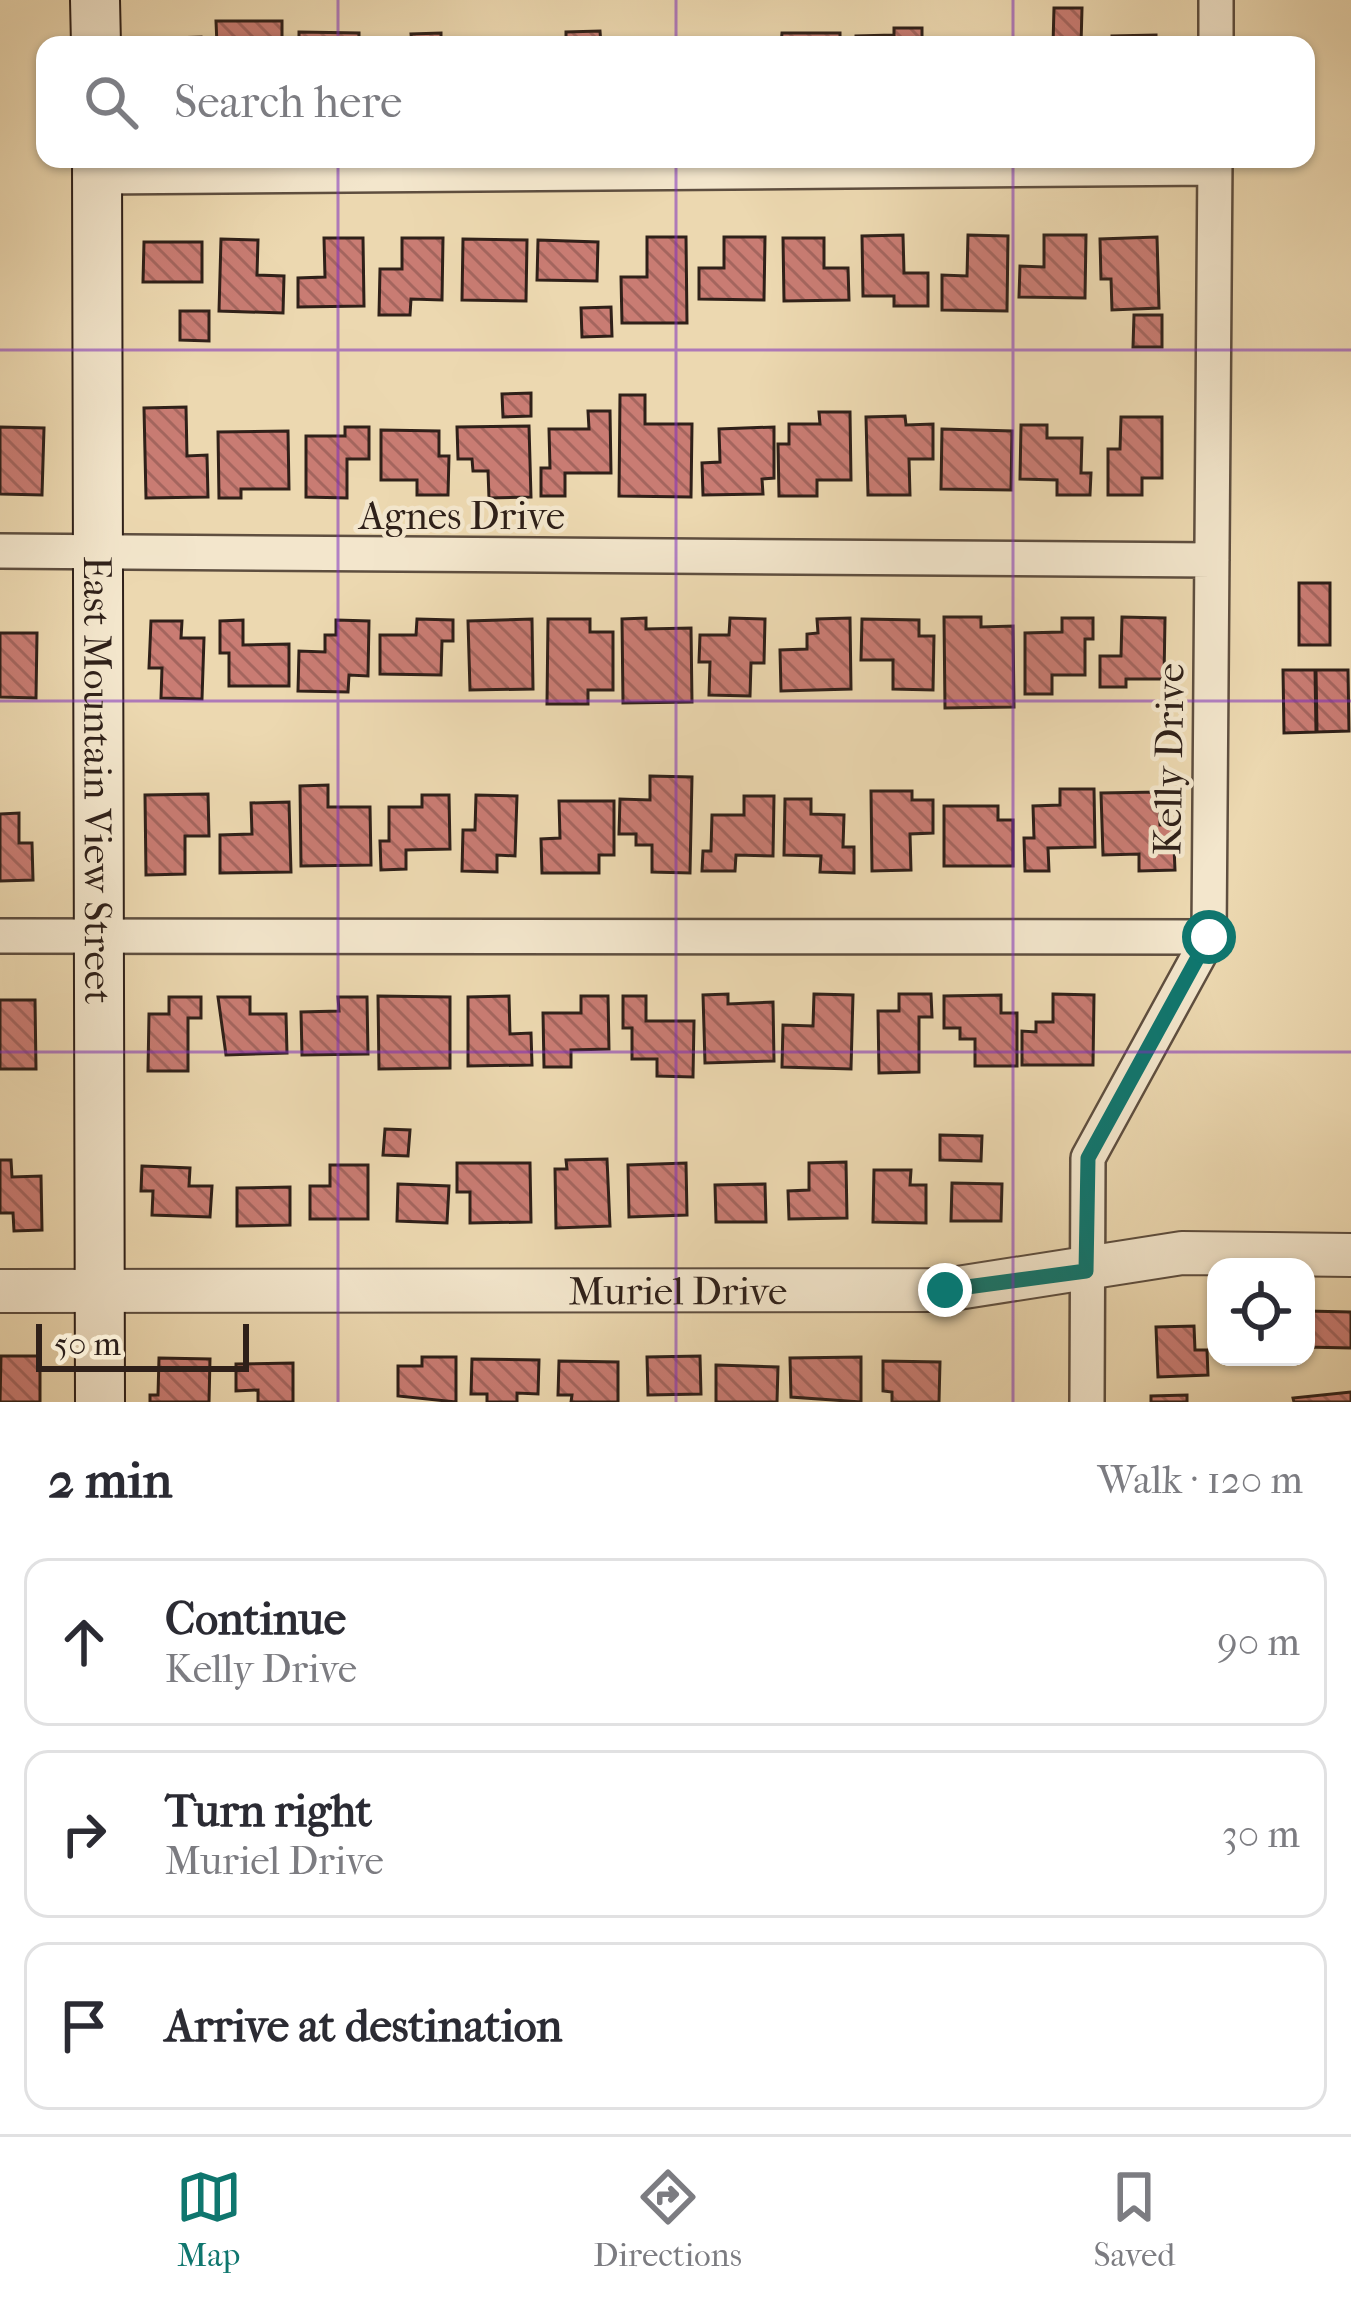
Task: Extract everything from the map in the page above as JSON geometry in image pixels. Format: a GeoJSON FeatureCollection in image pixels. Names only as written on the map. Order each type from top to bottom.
{"type":"FeatureCollection","features":[{"type":"Feature","properties":{"kind":"main road"},"geometry":{"type":"LineString","coordinates":[[95,0],[96,36]]}},
{"type":"Feature","properties":{"kind":"main road","name":"East Mountain View Street"},"geometry":{"type":"LineString","coordinates":[[97,168],[100,1402]]}},
{"type":"Feature","properties":{"kind":"street"},"geometry":{"type":"LineString","coordinates":[[1216,0],[1216,36]]}},
{"type":"Feature","properties":{"kind":"street","name":"Kelly Drive"},"geometry":{"type":"LineString","coordinates":[[1087,1402],[1088,1158],[1209,937],[1215,168]]}},
{"type":"Feature","properties":{"kind":"street","name":"Agnes Drive"},"geometry":{"type":"LineString","coordinates":[[0,551],[1212,560]]}},
{"type":"Feature","properties":{"kind":"street"},"geometry":{"type":"LineString","coordinates":[[0,935],[1209,937]]}},
{"type":"Feature","properties":{"kind":"street","name":"Muriel Drive"},"geometry":{"type":"LineString","coordinates":[[0,1291],[945,1290],[1182,1253],[1351,1255]]}},
{"type":"Feature","properties":{"kind":"building"},"geometry":{"type":"Polygon","coordinates":[[[1054,8],[1082,8],[1081,36],[1053,36],[1054,8]]]}},
{"type":"Feature","properties":{"kind":"building"},"geometry":{"type":"Polygon","coordinates":[[[216,21],[282,21],[282,36],[217,36],[216,21]]]}},
{"type":"Feature","properties":{"kind":"building"},"geometry":{"type":"Polygon","coordinates":[[[894,28],[922,28],[922,36],[856,36],[894,35],[894,28]]]}},
{"type":"Feature","properties":{"kind":"building"},"geometry":{"type":"Polygon","coordinates":[[[600,31],[600,36],[566,36],[566,32],[600,31]]]}},
{"type":"Feature","properties":{"kind":"building"},"geometry":{"type":"Polygon","coordinates":[[[299,32],[359,33],[359,36],[299,36],[299,32]]]}},
{"type":"Feature","properties":{"kind":"building"},"geometry":{"type":"Polygon","coordinates":[[[782,33],[840,33],[840,36],[782,33]]]}},
{"type":"Feature","properties":{"kind":"building"},"geometry":{"type":"Polygon","coordinates":[[[903,235],[904,273],[928,273],[928,306],[894,306],[894,296],[863,296],[862,236],[903,235]]]}},
{"type":"Feature","properties":{"kind":"building"},"geometry":{"type":"Polygon","coordinates":[[[968,235],[1008,236],[1007,311],[942,310],[942,275],[967,276],[968,235]]]}},
{"type":"Feature","properties":{"kind":"building"},"geometry":{"type":"Polygon","coordinates":[[[1044,235],[1086,235],[1085,298],[1019,297],[1020,266],[1044,267],[1044,235]]]}},
{"type":"Feature","properties":{"kind":"building"},"geometry":{"type":"Polygon","coordinates":[[[647,237],[686,237],[687,323],[622,323],[621,277],[647,277],[647,237]]]}},
{"type":"Feature","properties":{"kind":"building"},"geometry":{"type":"Polygon","coordinates":[[[724,237],[765,237],[764,300],[699,299],[699,268],[724,268],[724,237]]]}},
{"type":"Feature","properties":{"kind":"building"},"geometry":{"type":"Polygon","coordinates":[[[1157,237],[1159,308],[1112,310],[1111,279],[1101,279],[1100,239],[1157,237]]]}},
{"type":"Feature","properties":{"kind":"building"},"geometry":{"type":"Polygon","coordinates":[[[324,238],[363,238],[364,306],[298,307],[298,278],[325,277],[324,238]]]}},
{"type":"Feature","properties":{"kind":"building"},"geometry":{"type":"Polygon","coordinates":[[[402,238],[443,238],[442,300],[411,299],[410,315],[379,315],[380,269],[402,269],[402,238]]]}},
{"type":"Feature","properties":{"kind":"building"},"geometry":{"type":"Polygon","coordinates":[[[783,238],[824,238],[824,268],[848,268],[849,300],[784,301],[783,238]]]}},
{"type":"Feature","properties":{"kind":"building"},"geometry":{"type":"Polygon","coordinates":[[[221,239],[258,240],[257,275],[284,276],[283,313],[219,311],[221,239]]]}},
{"type":"Feature","properties":{"kind":"building"},"geometry":{"type":"Polygon","coordinates":[[[463,239],[527,240],[526,301],[462,300],[463,239]]]}},
{"type":"Feature","properties":{"kind":"building"},"geometry":{"type":"Polygon","coordinates":[[[538,240],[598,242],[597,281],[537,280],[538,240]]]}},
{"type":"Feature","properties":{"kind":"building"},"geometry":{"type":"Polygon","coordinates":[[[144,242],[202,242],[202,282],[143,282],[144,242]]]}},
{"type":"Feature","properties":{"kind":"building"},"geometry":{"type":"Polygon","coordinates":[[[611,307],[612,336],[582,337],[581,308],[611,307]]]}},
{"type":"Feature","properties":{"kind":"building"},"geometry":{"type":"Polygon","coordinates":[[[180,311],[209,311],[209,341],[180,340],[180,311]]]}},
{"type":"Feature","properties":{"kind":"building"},"geometry":{"type":"Polygon","coordinates":[[[1134,315],[1162,315],[1162,347],[1133,347],[1134,315]]]}},
{"type":"Feature","properties":{"kind":"building"},"geometry":{"type":"Polygon","coordinates":[[[531,393],[531,416],[503,417],[502,394],[531,393]]]}},
{"type":"Feature","properties":{"kind":"building"},"geometry":{"type":"Polygon","coordinates":[[[620,395],[645,395],[645,424],[692,424],[691,497],[619,496],[620,395]]]}},
{"type":"Feature","properties":{"kind":"building"},"geometry":{"type":"Polygon","coordinates":[[[186,407],[187,456],[207,455],[208,497],[146,498],[144,408],[186,407]]]}},
{"type":"Feature","properties":{"kind":"building"},"geometry":{"type":"Polygon","coordinates":[[[588,411],[610,411],[611,473],[565,473],[565,496],[541,496],[541,468],[550,468],[549,429],[589,429],[588,411]]]}},
{"type":"Feature","properties":{"kind":"building"},"geometry":{"type":"Polygon","coordinates":[[[819,412],[850,412],[851,480],[817,480],[817,496],[779,496],[778,444],[789,444],[789,424],[820,424],[819,412]]]}},
{"type":"Feature","properties":{"kind":"building"},"geometry":{"type":"Polygon","coordinates":[[[905,416],[906,425],[933,424],[933,459],[909,459],[910,495],[868,495],[866,417],[905,416]]]}},
{"type":"Feature","properties":{"kind":"building"},"geometry":{"type":"Polygon","coordinates":[[[1121,417],[1162,417],[1162,478],[1142,478],[1142,495],[1108,495],[1108,449],[1120,449],[1121,417]]]}},
{"type":"Feature","properties":{"kind":"building"},"geometry":{"type":"Polygon","coordinates":[[[1021,425],[1047,425],[1047,438],[1082,438],[1081,473],[1091,473],[1090,495],[1057,495],[1057,480],[1020,479],[1021,425]]]}},
{"type":"Feature","properties":{"kind":"building"},"geometry":{"type":"Polygon","coordinates":[[[529,426],[531,497],[489,498],[488,471],[473,471],[472,459],[458,459],[457,427],[529,426]]]}},
{"type":"Feature","properties":{"kind":"building"},"geometry":{"type":"Polygon","coordinates":[[[0,427],[44,428],[42,495],[0,494],[0,427]]]}},
{"type":"Feature","properties":{"kind":"building"},"geometry":{"type":"Polygon","coordinates":[[[345,427],[369,427],[369,459],[347,459],[347,498],[306,497],[306,436],[345,436],[345,427]]]}},
{"type":"Feature","properties":{"kind":"building"},"geometry":{"type":"Polygon","coordinates":[[[774,427],[774,478],[762,479],[763,494],[703,495],[702,463],[720,462],[719,429],[774,427]]]}},
{"type":"Feature","properties":{"kind":"building"},"geometry":{"type":"Polygon","coordinates":[[[942,429],[1012,431],[1011,490],[941,489],[942,429]]]}},
{"type":"Feature","properties":{"kind":"building"},"geometry":{"type":"Polygon","coordinates":[[[381,430],[439,431],[439,456],[449,456],[448,495],[417,495],[417,480],[381,480],[381,430]]]}},
{"type":"Feature","properties":{"kind":"building"},"geometry":{"type":"Polygon","coordinates":[[[288,431],[289,489],[241,489],[241,498],[219,498],[218,432],[288,431]]]}},
{"type":"Feature","properties":{"kind":"building"},"geometry":{"type":"Polygon","coordinates":[[[1299,583],[1330,583],[1330,645],[1299,645],[1299,583]]]}},
{"type":"Feature","properties":{"kind":"building"},"geometry":{"type":"Polygon","coordinates":[[[944,617],[981,617],[981,627],[1013,626],[1014,707],[945,708],[944,617]]]}},
{"type":"Feature","properties":{"kind":"building"},"geometry":{"type":"Polygon","coordinates":[[[1122,617],[1165,618],[1164,679],[1126,679],[1126,687],[1100,687],[1100,656],[1121,656],[1122,617]]]}},
{"type":"Feature","properties":{"kind":"building"},"geometry":{"type":"Polygon","coordinates":[[[646,618],[646,629],[691,628],[692,702],[623,703],[622,619],[646,618]]]}},
{"type":"Feature","properties":{"kind":"building"},"geometry":{"type":"Polygon","coordinates":[[[730,618],[765,619],[764,663],[751,663],[750,696],[709,695],[710,662],[699,662],[700,635],[729,635],[730,618]]]}},
{"type":"Feature","properties":{"kind":"building"},"geometry":{"type":"Polygon","coordinates":[[[850,618],[851,689],[781,691],[780,650],[807,649],[807,634],[818,633],[817,619],[850,618]]]}},
{"type":"Feature","properties":{"kind":"building"},"geometry":{"type":"Polygon","coordinates":[[[1062,618],[1093,618],[1093,639],[1085,639],[1085,675],[1052,675],[1052,694],[1025,694],[1025,633],[1062,632],[1062,618]]]}},
{"type":"Feature","properties":{"kind":"building"},"geometry":{"type":"Polygon","coordinates":[[[417,619],[453,620],[453,641],[442,641],[441,675],[380,674],[380,635],[416,635],[417,619]]]}},
{"type":"Feature","properties":{"kind":"building"},"geometry":{"type":"Polygon","coordinates":[[[532,619],[533,689],[470,690],[468,621],[532,619]]]}},
{"type":"Feature","properties":{"kind":"building"},"geometry":{"type":"Polygon","coordinates":[[[548,619],[590,619],[590,632],[613,632],[613,690],[588,690],[588,704],[547,704],[548,619]]]}},
{"type":"Feature","properties":{"kind":"building"},"geometry":{"type":"Polygon","coordinates":[[[862,619],[919,620],[919,636],[934,636],[933,690],[893,689],[893,660],[861,660],[862,619]]]}},
{"type":"Feature","properties":{"kind":"building"},"geometry":{"type":"Polygon","coordinates":[[[243,620],[243,645],[289,644],[289,686],[229,686],[229,653],[220,653],[220,621],[243,620]]]}},
{"type":"Feature","properties":{"kind":"building"},"geometry":{"type":"Polygon","coordinates":[[[336,620],[369,621],[368,676],[349,675],[348,692],[298,691],[299,651],[325,652],[325,635],[336,635],[336,620]]]}},
{"type":"Feature","properties":{"kind":"building"},"geometry":{"type":"Polygon","coordinates":[[[151,621],[182,621],[181,638],[204,638],[202,699],[161,698],[162,668],[149,668],[151,621]]]}},
{"type":"Feature","properties":{"kind":"building"},"geometry":{"type":"Polygon","coordinates":[[[0,633],[37,633],[36,698],[0,697],[0,633]]]}},
{"type":"Feature","properties":{"kind":"building"},"geometry":{"type":"Polygon","coordinates":[[[1283,670],[1315,670],[1316,732],[1284,733],[1283,670]]]}},
{"type":"Feature","properties":{"kind":"building"},"geometry":{"type":"Polygon","coordinates":[[[1316,670],[1348,670],[1349,731],[1317,732],[1316,670]]]}},
{"type":"Feature","properties":{"kind":"building"},"geometry":{"type":"Polygon","coordinates":[[[650,776],[692,777],[690,873],[652,872],[652,845],[636,845],[636,834],[619,834],[620,799],[650,800],[650,776]]]}},
{"type":"Feature","properties":{"kind":"building"},"geometry":{"type":"Polygon","coordinates":[[[328,785],[328,807],[370,807],[371,865],[301,866],[300,786],[328,785]]]}},
{"type":"Feature","properties":{"kind":"building"},"geometry":{"type":"Polygon","coordinates":[[[1060,789],[1094,789],[1095,847],[1048,848],[1049,871],[1025,871],[1024,838],[1034,838],[1033,806],[1060,805],[1060,789]]]}},
{"type":"Feature","properties":{"kind":"building"},"geometry":{"type":"Polygon","coordinates":[[[871,791],[912,791],[912,800],[933,800],[933,833],[910,834],[911,870],[872,871],[871,791]]]}},
{"type":"Feature","properties":{"kind":"building"},"geometry":{"type":"Polygon","coordinates":[[[1159,792],[1160,825],[1173,824],[1175,870],[1139,871],[1139,854],[1103,855],[1101,793],[1159,792]]]}},
{"type":"Feature","properties":{"kind":"building"},"geometry":{"type":"Polygon","coordinates":[[[208,794],[209,836],[185,836],[185,874],[146,875],[145,795],[208,794]]]}},
{"type":"Feature","properties":{"kind":"building"},"geometry":{"type":"Polygon","coordinates":[[[422,795],[449,795],[450,849],[406,850],[406,869],[381,870],[380,841],[389,841],[389,807],[422,807],[422,795]]]}},
{"type":"Feature","properties":{"kind":"building"},"geometry":{"type":"Polygon","coordinates":[[[476,795],[517,796],[515,856],[497,855],[497,872],[462,871],[463,830],[475,830],[476,795]]]}},
{"type":"Feature","properties":{"kind":"building"},"geometry":{"type":"Polygon","coordinates":[[[744,796],[774,796],[773,856],[736,855],[735,871],[702,871],[703,851],[711,851],[712,815],[744,815],[744,796]]]}},
{"type":"Feature","properties":{"kind":"building"},"geometry":{"type":"Polygon","coordinates":[[[785,799],[811,799],[811,814],[844,815],[843,847],[854,847],[854,873],[820,872],[821,856],[784,855],[785,799]]]}},
{"type":"Feature","properties":{"kind":"building"},"geometry":{"type":"Polygon","coordinates":[[[559,801],[614,801],[614,855],[599,855],[599,873],[542,873],[541,839],[560,838],[559,801]]]}},
{"type":"Feature","properties":{"kind":"building"},"geometry":{"type":"Polygon","coordinates":[[[289,802],[291,872],[220,873],[220,835],[252,834],[251,803],[289,802]]]}},
{"type":"Feature","properties":{"kind":"building"},"geometry":{"type":"Polygon","coordinates":[[[944,806],[998,806],[998,820],[1013,820],[1013,866],[944,866],[944,806]]]}},
{"type":"Feature","properties":{"kind":"building"},"geometry":{"type":"Polygon","coordinates":[[[19,813],[19,843],[32,843],[33,880],[0,881],[0,814],[19,813]]]}},
{"type":"Feature","properties":{"kind":"building"},"geometry":{"type":"Polygon","coordinates":[[[728,994],[728,1004],[773,1002],[774,1061],[705,1063],[703,995],[728,994]]]}},
{"type":"Feature","properties":{"kind":"building"},"geometry":{"type":"Polygon","coordinates":[[[814,994],[853,995],[851,1069],[782,1067],[783,1025],[813,1026],[814,994]]]}},
{"type":"Feature","properties":{"kind":"building"},"geometry":{"type":"Polygon","coordinates":[[[899,994],[931,994],[932,1017],[919,1017],[919,1072],[879,1073],[878,1011],[899,1011],[899,994]]]}},
{"type":"Feature","properties":{"kind":"building"},"geometry":{"type":"Polygon","coordinates":[[[1053,994],[1094,995],[1093,1065],[1022,1065],[1022,1031],[1036,1032],[1036,1022],[1053,1022],[1053,994]]]}},
{"type":"Feature","properties":{"kind":"building"},"geometry":{"type":"Polygon","coordinates":[[[1001,995],[1001,1013],[1017,1013],[1017,1066],[975,1066],[975,1039],[960,1039],[960,1028],[944,1028],[944,996],[1001,995]]]}},
{"type":"Feature","properties":{"kind":"building"},"geometry":{"type":"Polygon","coordinates":[[[378,996],[450,997],[450,1068],[379,1069],[378,996]]]}},
{"type":"Feature","properties":{"kind":"building"},"geometry":{"type":"Polygon","coordinates":[[[509,996],[510,1034],[531,1033],[532,1065],[468,1066],[468,997],[509,996]]]}},
{"type":"Feature","properties":{"kind":"building"},"geometry":{"type":"Polygon","coordinates":[[[581,996],[608,996],[609,1049],[571,1050],[571,1067],[544,1067],[543,1013],[581,1013],[581,996]]]}},
{"type":"Feature","properties":{"kind":"building"},"geometry":{"type":"Polygon","coordinates":[[[623,996],[646,996],[646,1021],[694,1021],[693,1077],[657,1076],[657,1059],[632,1059],[632,1028],[623,1028],[623,996]]]}},
{"type":"Feature","properties":{"kind":"building"},"geometry":{"type":"Polygon","coordinates":[[[169,997],[201,997],[201,1018],[188,1018],[188,1071],[148,1071],[149,1014],[169,1014],[169,997]]]}},
{"type":"Feature","properties":{"kind":"building"},"geometry":{"type":"Polygon","coordinates":[[[218,997],[250,997],[250,1014],[286,1014],[287,1053],[226,1055],[218,997]]]}},
{"type":"Feature","properties":{"kind":"building"},"geometry":{"type":"Polygon","coordinates":[[[338,997],[367,997],[368,1054],[302,1055],[301,1012],[339,1011],[338,997]]]}},
{"type":"Feature","properties":{"kind":"building"},"geometry":{"type":"Polygon","coordinates":[[[0,1000],[35,1000],[36,1069],[0,1069],[0,1000]]]}},
{"type":"Feature","properties":{"kind":"building"},"geometry":{"type":"Polygon","coordinates":[[[385,1129],[410,1130],[408,1156],[383,1155],[385,1129]]]}},
{"type":"Feature","properties":{"kind":"building"},"geometry":{"type":"Polygon","coordinates":[[[940,1135],[982,1136],[981,1161],[940,1160],[940,1135]]]}},
{"type":"Feature","properties":{"kind":"building"},"geometry":{"type":"Polygon","coordinates":[[[607,1159],[610,1226],[556,1228],[555,1169],[567,1169],[566,1160],[607,1159]]]}},
{"type":"Feature","properties":{"kind":"building"},"geometry":{"type":"Polygon","coordinates":[[[0,1160],[11,1160],[12,1177],[41,1176],[42,1230],[14,1231],[13,1213],[0,1213],[0,1160]]]}},
{"type":"Feature","properties":{"kind":"building"},"geometry":{"type":"Polygon","coordinates":[[[846,1162],[847,1218],[789,1219],[788,1191],[809,1190],[809,1163],[846,1162]]]}},
{"type":"Feature","properties":{"kind":"building"},"geometry":{"type":"Polygon","coordinates":[[[457,1163],[530,1163],[531,1222],[470,1223],[470,1192],[457,1192],[457,1163]]]}},
{"type":"Feature","properties":{"kind":"building"},"geometry":{"type":"Polygon","coordinates":[[[686,1163],[687,1215],[629,1217],[628,1165],[686,1163]]]}},
{"type":"Feature","properties":{"kind":"building"},"geometry":{"type":"Polygon","coordinates":[[[330,1165],[368,1165],[368,1219],[310,1219],[310,1186],[330,1186],[330,1165]]]}},
{"type":"Feature","properties":{"kind":"building"},"geometry":{"type":"Polygon","coordinates":[[[142,1166],[190,1168],[189,1186],[212,1186],[210,1217],[152,1215],[153,1191],[141,1191],[142,1166]]]}},
{"type":"Feature","properties":{"kind":"building"},"geometry":{"type":"Polygon","coordinates":[[[874,1170],[911,1170],[910,1185],[926,1185],[926,1223],[873,1222],[874,1170]]]}},
{"type":"Feature","properties":{"kind":"building"},"geometry":{"type":"Polygon","coordinates":[[[952,1183],[1002,1184],[1001,1221],[951,1221],[952,1183]]]}},
{"type":"Feature","properties":{"kind":"building"},"geometry":{"type":"Polygon","coordinates":[[[398,1184],[449,1186],[447,1223],[397,1221],[398,1184]]]}},
{"type":"Feature","properties":{"kind":"building"},"geometry":{"type":"Polygon","coordinates":[[[765,1184],[766,1222],[716,1222],[715,1185],[765,1184]]]}},
{"type":"Feature","properties":{"kind":"building"},"geometry":{"type":"Polygon","coordinates":[[[290,1187],[290,1225],[237,1226],[237,1188],[290,1187]]]}},
{"type":"Feature","properties":{"kind":"building"},"geometry":{"type":"Polygon","coordinates":[[[1315,1311],[1351,1312],[1351,1348],[1315,1347],[1315,1311]]]}},
{"type":"Feature","properties":{"kind":"building"},"geometry":{"type":"Polygon","coordinates":[[[1194,1326],[1195,1350],[1207,1350],[1208,1375],[1158,1377],[1156,1327],[1194,1326]]]}},
{"type":"Feature","properties":{"kind":"building"},"geometry":{"type":"Polygon","coordinates":[[[1,1356],[40,1356],[40,1402],[0,1402],[1,1356]]]}},
{"type":"Feature","properties":{"kind":"building"},"geometry":{"type":"Polygon","coordinates":[[[700,1356],[701,1394],[648,1395],[647,1357],[700,1356]]]}},
{"type":"Feature","properties":{"kind":"building"},"geometry":{"type":"Polygon","coordinates":[[[422,1357],[456,1357],[456,1402],[398,1396],[398,1366],[422,1366],[422,1357]]]}},
{"type":"Feature","properties":{"kind":"building"},"geometry":{"type":"Polygon","coordinates":[[[861,1357],[861,1402],[791,1397],[790,1358],[861,1357]]]}},
{"type":"Feature","properties":{"kind":"building"},"geometry":{"type":"Polygon","coordinates":[[[159,1358],[210,1359],[209,1402],[150,1402],[150,1395],[158,1395],[159,1358]]]}},
{"type":"Feature","properties":{"kind":"building"},"geometry":{"type":"Polygon","coordinates":[[[472,1359],[539,1360],[538,1394],[517,1393],[517,1402],[487,1402],[487,1394],[471,1394],[472,1359]]]}},
{"type":"Feature","properties":{"kind":"building"},"geometry":{"type":"Polygon","coordinates":[[[559,1361],[618,1362],[618,1402],[571,1402],[572,1395],[558,1395],[559,1361]]]}},
{"type":"Feature","properties":{"kind":"building"},"geometry":{"type":"Polygon","coordinates":[[[883,1361],[940,1362],[939,1402],[892,1402],[892,1392],[883,1391],[883,1361]]]}},
{"type":"Feature","properties":{"kind":"building"},"geometry":{"type":"Polygon","coordinates":[[[293,1363],[293,1402],[258,1402],[258,1390],[236,1391],[236,1364],[293,1363]]]}},
{"type":"Feature","properties":{"kind":"building"},"geometry":{"type":"Polygon","coordinates":[[[716,1365],[778,1367],[777,1402],[716,1402],[716,1365]]]}},
{"type":"Feature","properties":{"kind":"building"},"geometry":{"type":"Polygon","coordinates":[[[1351,1392],[1351,1402],[1294,1402],[1293,1398],[1351,1392]]]}},
{"type":"Feature","properties":{"kind":"building"},"geometry":{"type":"Polygon","coordinates":[[[1187,1395],[1187,1402],[1151,1402],[1151,1396],[1187,1395]]]}},
{"type":"Feature","properties":{"kind":"route"},"geometry":{"type":"LineString","coordinates":[[945,1290],[1086,1271],[1088,1158],[1209,937]]}}]}
